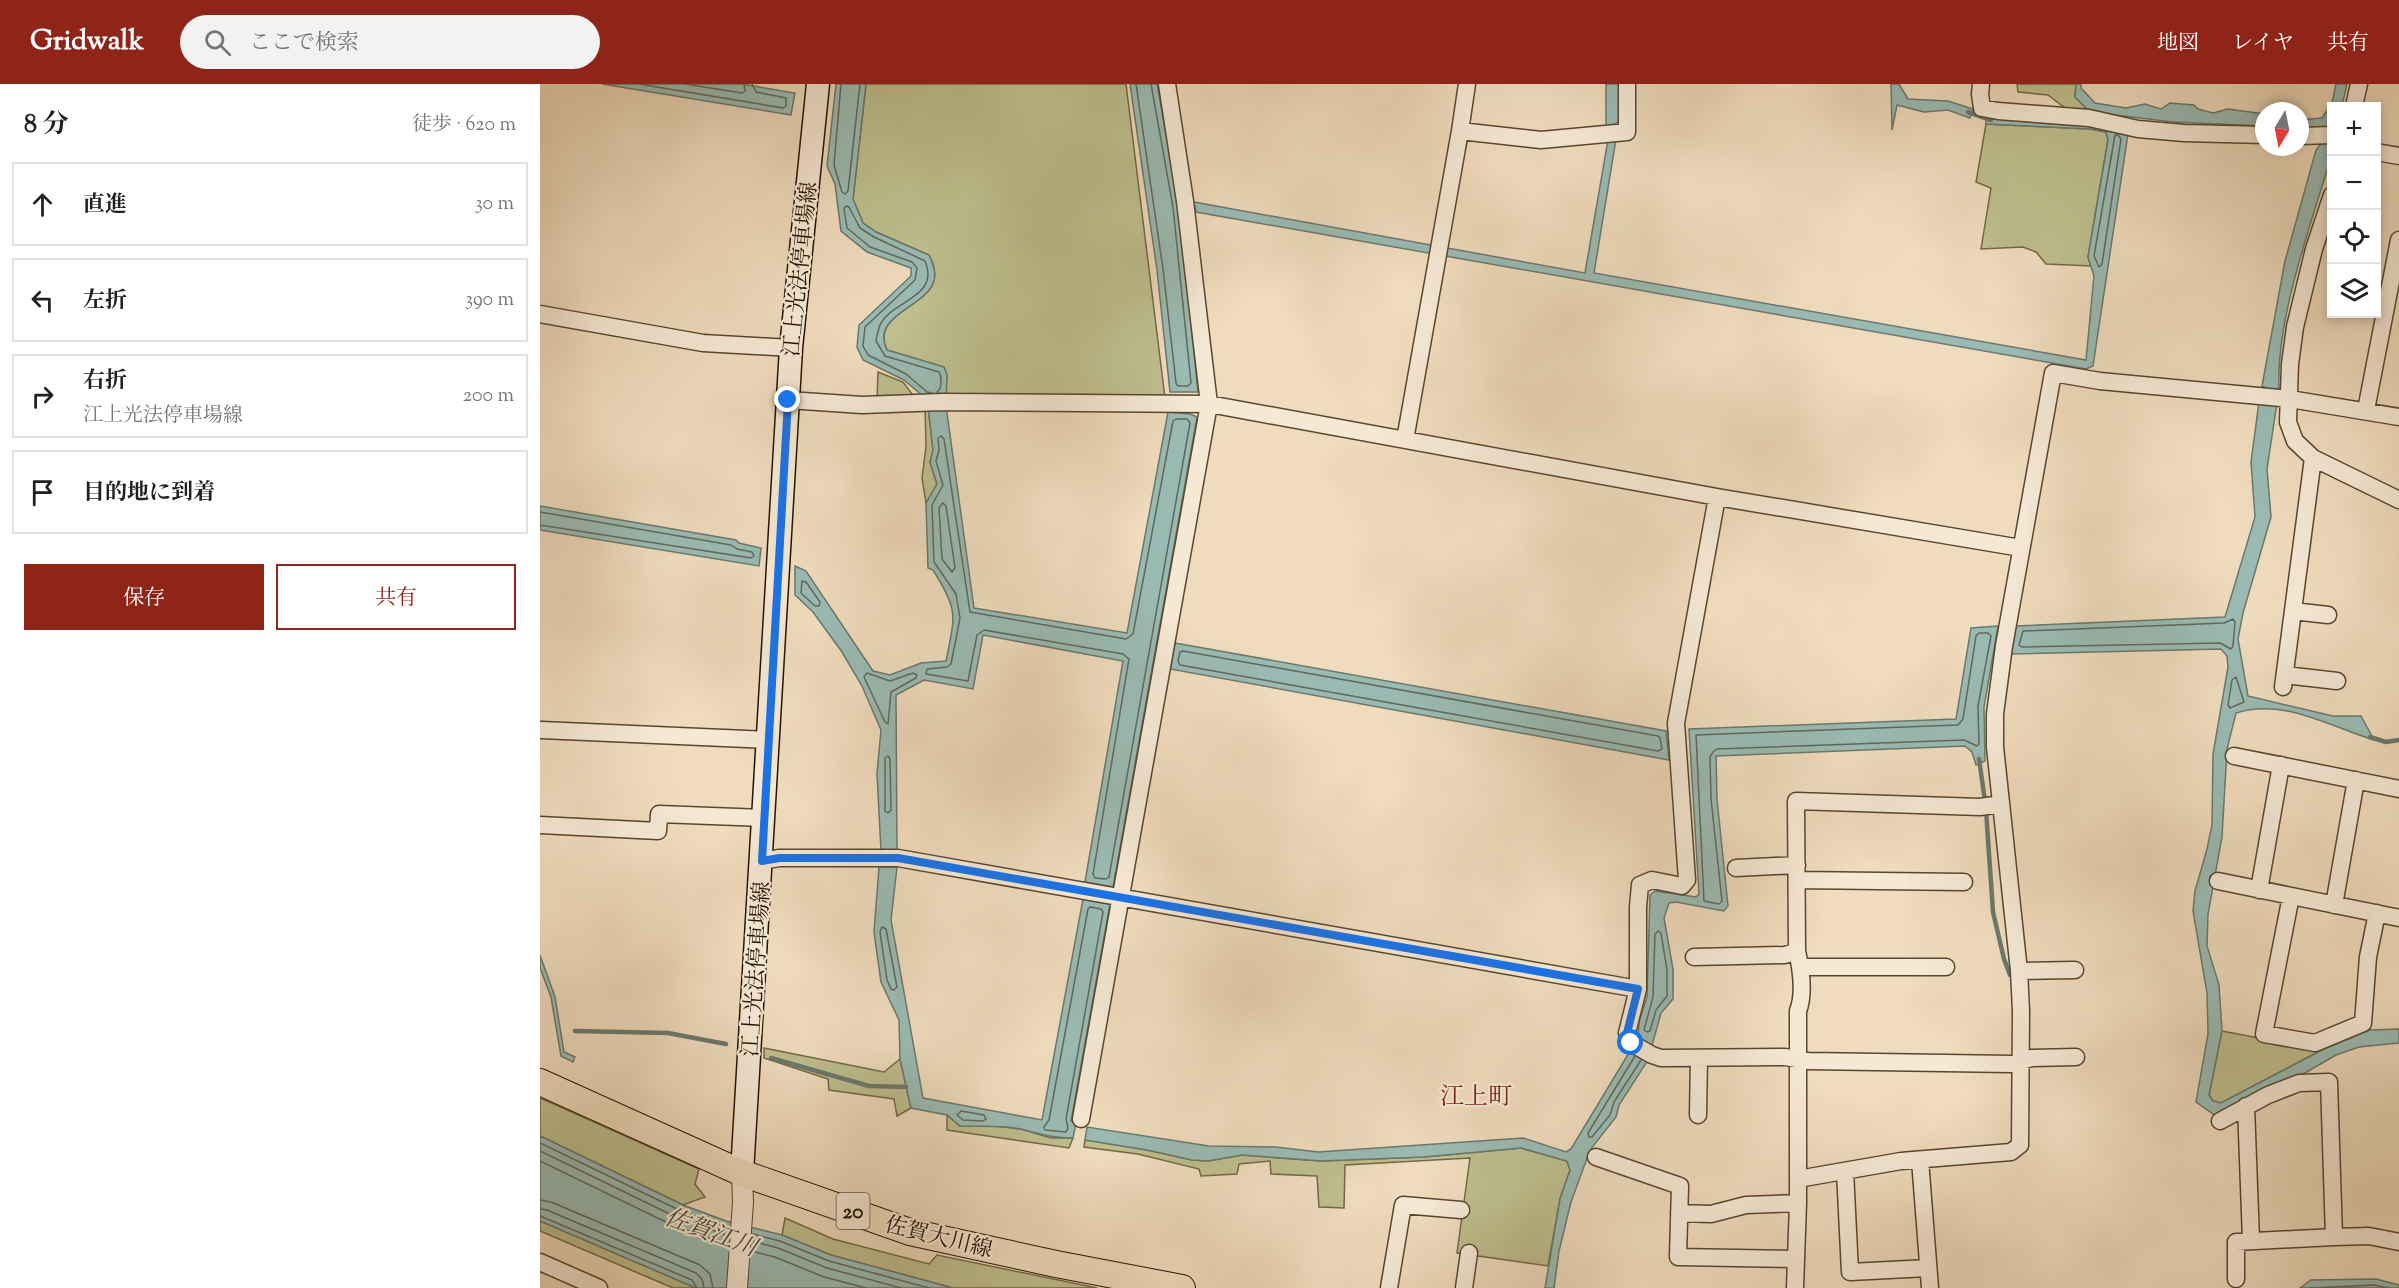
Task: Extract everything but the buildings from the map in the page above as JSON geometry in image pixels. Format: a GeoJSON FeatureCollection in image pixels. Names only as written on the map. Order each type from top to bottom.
{"type":"FeatureCollection","features":[{"type":"Feature","properties":{"kind":"main road","name":"江上光法停車場線"},"geometry":{"type":"LineString","coordinates":[[742,1173],[791,348],[818,84]]}},
{"type":"Feature","properties":{"kind":"main road","name":"佐賀大川線"},"geometry":{"type":"LineString","coordinates":[[540,1082],[742,1173],[910,1232],[1056,1264],[1182,1288]]}},
{"type":"Feature","properties":{"kind":"street"},"geometry":{"type":"LineString","coordinates":[[1081,1119],[1209,404],[1185,201],[1167,84]]}},
{"type":"Feature","properties":{"kind":"street"},"geometry":{"type":"LineString","coordinates":[[1405,440],[1467,84]]}},
{"type":"Feature","properties":{"kind":"street"},"geometry":{"type":"LineString","coordinates":[[1460,131],[1540,140],[1627,132],[1627,84]]}},
{"type":"Feature","properties":{"kind":"street"},"geometry":{"type":"LineString","coordinates":[[1981,84],[1982,108],[2116,123],[2138,129],[2255,135]]}},
{"type":"Feature","properties":{"kind":"street"},"geometry":{"type":"LineString","coordinates":[[2355,102],[2358,84]]}},
{"type":"Feature","properties":{"kind":"street"},"geometry":{"type":"LineString","coordinates":[[2309,136],[2327,135]]}},
{"type":"Feature","properties":{"kind":"street"},"geometry":{"type":"LineString","coordinates":[[2381,153],[2399,156]]}},
{"type":"Feature","properties":{"kind":"street"},"geometry":{"type":"LineString","coordinates":[[2327,208],[2314,249],[2295,327],[2284,398],[2288,422],[2295,441],[2313,458],[2399,500]]}},
{"type":"Feature","properties":{"kind":"street"},"geometry":{"type":"LineString","coordinates":[[2366,410],[2391,323],[2399,243]]}},
{"type":"Feature","properties":{"kind":"street"},"geometry":{"type":"LineString","coordinates":[[540,314],[703,343],[791,348]]}},
{"type":"Feature","properties":{"kind":"street"},"geometry":{"type":"LineString","coordinates":[[1798,1179],[1920,1160],[2011,1152],[2020,1145],[2019,971],[1995,747],[1995,714],[2005,641],[2053,373],[2100,381],[2284,398],[2399,417]]}},
{"type":"Feature","properties":{"kind":"street"},"geometry":{"type":"LineString","coordinates":[[788,400],[862,405],[935,402],[1209,404],[1717,497],[2021,548]]}},
{"type":"Feature","properties":{"kind":"street"},"geometry":{"type":"LineString","coordinates":[[2313,458],[2284,681],[2337,681]]}},
{"type":"Feature","properties":{"kind":"street"},"geometry":{"type":"LineString","coordinates":[[1717,497],[1677,723],[1688,880],[1682,886],[1652,880],[1640,885],[1638,989],[1627,1033],[1631,1043],[1652,1056],[1661,1058],[1785,1057],[2012,1064],[2031,1058],[2076,1057]]}},
{"type":"Feature","properties":{"kind":"street"},"geometry":{"type":"LineString","coordinates":[[2293,611],[2328,615]]}},
{"type":"Feature","properties":{"kind":"street"},"geometry":{"type":"LineString","coordinates":[[541,730],[769,740]]}},
{"type":"Feature","properties":{"kind":"street"},"geometry":{"type":"LineString","coordinates":[[2234,756],[2399,789]]}},
{"type":"Feature","properties":{"kind":"street"},"geometry":{"type":"LineString","coordinates":[[2259,890],[2281,765]]}},
{"type":"Feature","properties":{"kind":"street"},"geometry":{"type":"LineString","coordinates":[[2334,905],[2356,780]]}},
{"type":"Feature","properties":{"kind":"street"},"geometry":{"type":"LineString","coordinates":[[1795,1288],[1798,1203],[1797,801],[1980,807],[2001,804]]}},
{"type":"Feature","properties":{"kind":"street"},"geometry":{"type":"LineString","coordinates":[[540,825],[658,831],[659,814],[764,818]]}},
{"type":"Feature","properties":{"kind":"street"},"geometry":{"type":"LineString","coordinates":[[762,861],[779,858],[898,858],[1638,989]]}},
{"type":"Feature","properties":{"kind":"street"},"geometry":{"type":"LineString","coordinates":[[1736,868],[1964,882]]}},
{"type":"Feature","properties":{"kind":"street"},"geometry":{"type":"LineString","coordinates":[[2218,882],[2399,918]]}},
{"type":"Feature","properties":{"kind":"street"},"geometry":{"type":"LineString","coordinates":[[2290,896],[2264,1034],[2315,1043],[2363,1023],[2368,957],[2377,913]]}},
{"type":"Feature","properties":{"kind":"street"},"geometry":{"type":"LineString","coordinates":[[1694,957],[1785,955],[1799,959],[1946,967]]}},
{"type":"Feature","properties":{"kind":"street"},"geometry":{"type":"LineString","coordinates":[[2019,971],[2075,970]]}},
{"type":"Feature","properties":{"kind":"street"},"geometry":{"type":"LineString","coordinates":[[1698,1115],[1699,1058]]}},
{"type":"Feature","properties":{"kind":"street"},"geometry":{"type":"LineString","coordinates":[[2220,1121],[2268,1095],[2299,1083],[2329,1082],[2334,1237]]}},
{"type":"Feature","properties":{"kind":"street"},"geometry":{"type":"LineString","coordinates":[[2246,1106],[2251,1240]]}},
{"type":"Feature","properties":{"kind":"street"},"geometry":{"type":"LineString","coordinates":[[1596,1156],[1680,1186],[1678,1257],[1796,1259]]}},
{"type":"Feature","properties":{"kind":"street"},"geometry":{"type":"LineString","coordinates":[[1920,1160],[1930,1288]]}},
{"type":"Feature","properties":{"kind":"street"},"geometry":{"type":"LineString","coordinates":[[1845,1171],[1850,1272],[1928,1268]]}},
{"type":"Feature","properties":{"kind":"street"},"geometry":{"type":"LineString","coordinates":[[737,1288],[743,1202],[742,1173]]}},
{"type":"Feature","properties":{"kind":"street"},"geometry":{"type":"LineString","coordinates":[[1679,1213],[1711,1214],[1746,1205],[1798,1203]]}},
{"type":"Feature","properties":{"kind":"street"},"geometry":{"type":"LineString","coordinates":[[1389,1288],[1402,1204],[1461,1210]]}},
{"type":"Feature","properties":{"kind":"street"},"geometry":{"type":"LineString","coordinates":[[2236,1279],[2236,1242],[2368,1236],[2399,1242]]}},
{"type":"Feature","properties":{"kind":"street"},"geometry":{"type":"LineString","coordinates":[[1464,1288],[1469,1253]]}},
{"type":"Feature","properties":{"kind":"street"},"geometry":{"type":"LineString","coordinates":[[540,1262],[599,1288]]}},
{"type":"Feature","properties":{"kind":"green space"},"geometry":{"type":"Polygon","coordinates":[[[866,84],[1126,84],[1165,398],[945,396],[947,376],[944,367],[887,350],[884,337],[888,326],[928,292],[934,281],[934,267],[929,255],[876,232],[863,223],[853,199],[866,84]]]}},
{"type":"Feature","properties":{"kind":"green space"},"geometry":{"type":"Polygon","coordinates":[[[2017,84],[2076,84],[2075,97],[2090,112],[2069,111],[2048,95],[2018,92],[2017,84]]]}},
{"type":"Feature","properties":{"kind":"green space"},"geometry":{"type":"Polygon","coordinates":[[[1986,124],[2090,129],[2106,132],[2108,140],[2088,257],[2091,266],[2046,264],[2036,252],[2023,247],[1981,249],[1991,188],[1976,182],[1986,124]]]}},
{"type":"Feature","properties":{"kind":"green space"},"geometry":{"type":"Polygon","coordinates":[[[878,372],[903,382],[916,399],[877,400],[878,372]]]}},
{"type":"Feature","properties":{"kind":"green space"},"geometry":{"type":"Polygon","coordinates":[[[928,406],[933,450],[930,462],[937,485],[926,503],[922,478],[926,447],[925,407],[928,406]]]}},
{"type":"Feature","properties":{"kind":"green space"},"geometry":{"type":"Polygon","coordinates":[[[2222,1031],[2322,1050],[2221,1103],[2213,1101],[2209,1095],[2222,1031]]]}},
{"type":"Feature","properties":{"kind":"green space"},"geometry":{"type":"Polygon","coordinates":[[[764,1048],[884,1072],[900,1059],[911,1108],[897,1116],[894,1099],[829,1090],[828,1079],[764,1058],[764,1048]]]}},
{"type":"Feature","properties":{"kind":"green space"},"geometry":{"type":"Polygon","coordinates":[[[540,1098],[699,1169],[695,1184],[705,1197],[683,1205],[540,1136],[540,1098]]]}},
{"type":"Feature","properties":{"kind":"green space"},"geometry":{"type":"Polygon","coordinates":[[[947,1115],[960,1126],[995,1126],[1021,1129],[1051,1138],[1073,1138],[1069,1148],[947,1130],[947,1115]]]}},
{"type":"Feature","properties":{"kind":"green space"},"geometry":{"type":"Polygon","coordinates":[[[1085,1140],[1208,1161],[1242,1155],[1321,1161],[1424,1157],[1521,1148],[1567,1161],[1570,1170],[1560,1199],[1548,1266],[1457,1253],[1470,1158],[1345,1165],[1344,1208],[1319,1207],[1317,1176],[1271,1174],[1270,1161],[1239,1164],[1237,1174],[1201,1176],[1199,1169],[1138,1154],[1084,1147],[1085,1140]]]}},
{"type":"Feature","properties":{"kind":"green space"},"geometry":{"type":"Polygon","coordinates":[[[785,1218],[833,1239],[929,1264],[937,1255],[1097,1288],[953,1288],[831,1255],[782,1235],[785,1218]]]}},
{"type":"Feature","properties":{"kind":"green space"},"geometry":{"type":"Polygon","coordinates":[[[540,1221],[696,1288],[673,1288],[540,1231],[540,1221]]]}},
{"type":"Feature","properties":{"kind":"water"},"geometry":{"type":"Polygon","coordinates":[[[602,84],[742,84],[795,93],[791,115],[602,84]]]}},
{"type":"Feature","properties":{"kind":"water"},"geometry":{"type":"Polygon","coordinates":[[[836,84],[866,84],[853,199],[863,223],[876,232],[929,255],[934,267],[934,281],[928,292],[895,317],[887,326],[884,337],[887,350],[944,367],[947,375],[946,406],[974,608],[1127,633],[1168,412],[1197,417],[1113,887],[1085,882],[1123,661],[983,635],[973,689],[924,680],[896,695],[897,851],[881,851],[877,773],[881,730],[862,686],[842,652],[813,612],[795,595],[795,566],[806,571],[873,671],[890,675],[921,663],[946,661],[953,614],[947,595],[933,570],[928,568],[926,503],[937,484],[930,462],[933,450],[928,406],[925,398],[904,380],[863,360],[857,347],[859,325],[911,276],[911,268],[867,252],[841,231],[835,184],[827,166],[836,84]]]}},
{"type":"Feature","properties":{"kind":"water"},"geometry":{"type":"Polygon","coordinates":[[[1130,84],[1157,84],[1179,206],[1198,392],[1170,392],[1157,270],[1130,84]]]}},
{"type":"Feature","properties":{"kind":"water"},"geometry":{"type":"Polygon","coordinates":[[[1606,84],[1619,84],[1619,122],[1606,127],[1606,84]]]}},
{"type":"Feature","properties":{"kind":"water"},"geometry":{"type":"Polygon","coordinates":[[[1891,84],[1899,84],[1908,99],[1948,101],[1973,109],[1970,118],[1948,110],[1924,112],[1897,105],[1892,130],[1891,84]]]}},
{"type":"Feature","properties":{"kind":"water"},"geometry":{"type":"Polygon","coordinates":[[[2076,84],[2081,84],[2081,88],[2095,103],[2126,108],[2145,104],[2161,109],[2170,103],[2194,105],[2198,109],[2213,113],[2228,109],[2255,113],[2255,126],[2173,122],[2090,112],[2075,97],[2076,84]]]}},
{"type":"Feature","properties":{"kind":"water"},"geometry":{"type":"Polygon","coordinates":[[[2336,84],[2347,84],[2343,102],[2332,102],[2336,84]]]}},
{"type":"Feature","properties":{"kind":"water"},"geometry":{"type":"Polygon","coordinates":[[[2327,110],[2327,130],[2309,128],[2309,119],[2322,118],[2327,110]]]}},
{"type":"Feature","properties":{"kind":"water"},"geometry":{"type":"Polygon","coordinates":[[[1986,116],[2087,124],[2128,134],[2093,366],[2086,369],[1196,212],[1194,202],[1585,273],[1608,140],[1616,139],[1594,273],[2086,360],[2094,276],[2088,257],[2108,140],[2106,132],[2090,129],[1986,124],[1986,116]]]}},
{"type":"Feature","properties":{"kind":"water"},"geometry":{"type":"Polygon","coordinates":[[[2324,139],[2327,139],[2327,170],[2296,272],[2283,332],[2279,388],[2271,390],[2262,386],[2285,261],[2316,150],[2324,139]]]}},
{"type":"Feature","properties":{"kind":"water"},"geometry":{"type":"Polygon","coordinates":[[[2259,402],[2277,403],[2267,469],[2271,517],[2243,613],[2238,639],[2248,696],[2333,716],[2361,716],[2374,740],[2289,711],[2254,709],[2236,713],[2227,749],[2222,837],[2208,914],[2207,946],[2219,985],[2222,1031],[2209,1095],[2213,1101],[2221,1103],[2322,1050],[2370,1030],[2399,1029],[2399,1043],[2359,1047],[2336,1055],[2305,1073],[2269,1087],[2216,1116],[2196,1102],[2208,1034],[2207,993],[2193,911],[2195,891],[2212,825],[2213,754],[2228,667],[2227,656],[2221,649],[2011,654],[2016,626],[2225,617],[2255,517],[2251,462],[2259,402]]]}},
{"type":"Feature","properties":{"kind":"water"},"geometry":{"type":"Polygon","coordinates":[[[540,506],[736,540],[739,543],[761,548],[759,566],[540,530],[540,506]]]}},
{"type":"Feature","properties":{"kind":"water"},"geometry":{"type":"Polygon","coordinates":[[[1998,626],[1984,707],[1985,761],[1976,765],[1972,752],[1965,746],[1716,756],[1717,799],[1728,906],[1724,911],[1676,902],[1669,903],[1664,918],[1673,969],[1673,999],[1661,1013],[1648,1060],[1619,1105],[1616,1117],[1590,1150],[1571,1202],[1559,1251],[1554,1288],[1545,1288],[1560,1199],[1570,1170],[1567,1161],[1521,1148],[1424,1157],[1321,1161],[1242,1155],[1208,1161],[1085,1140],[1087,1127],[1209,1146],[1276,1147],[1318,1152],[1523,1138],[1566,1152],[1571,1149],[1638,1038],[1639,1022],[1647,997],[1650,895],[1655,891],[1696,897],[1699,894],[1689,729],[1956,719],[1971,628],[1998,626]]]}},
{"type":"Feature","properties":{"kind":"water"},"geometry":{"type":"Polygon","coordinates":[[[1175,643],[1666,731],[1669,760],[1170,669],[1175,643]]]}},
{"type":"Feature","properties":{"kind":"water"},"geometry":{"type":"Polygon","coordinates":[[[879,867],[897,867],[891,920],[923,1098],[1042,1120],[1083,899],[1110,904],[1071,1121],[1076,1123],[1073,1138],[1013,1128],[960,1126],[947,1115],[911,1108],[900,1059],[899,1020],[881,982],[874,932],[879,867]]]}},
{"type":"Feature","properties":{"kind":"water"},"geometry":{"type":"Polygon","coordinates":[[[540,955],[555,997],[564,1052],[575,1057],[573,1062],[561,1056],[551,997],[540,968],[540,955]]]}},
{"type":"Feature","properties":{"kind":"water","name":"佐賀江川"},"geometry":{"type":"Polygon","coordinates":[[[540,1136],[683,1205],[726,1221],[782,1235],[831,1255],[953,1288],[696,1288],[540,1221],[540,1136]]]}},
{"type":"Feature","properties":{"kind":"water"},"geometry":{"type":"Polygon","coordinates":[[[2376,1279],[2399,1285],[2399,1288],[2300,1288],[2311,1280],[2376,1279]]]}},
{"type":"Feature","properties":{"kind":"waterway"},"geometry":{"type":"LineString","coordinates":[[1968,112],[1991,120]]}},
{"type":"Feature","properties":{"kind":"waterway"},"geometry":{"type":"LineString","coordinates":[[2370,737],[2386,742],[2399,740]]}},
{"type":"Feature","properties":{"kind":"waterway"},"geometry":{"type":"LineString","coordinates":[[1979,759],[1985,801]]}},
{"type":"Feature","properties":{"kind":"waterway"},"geometry":{"type":"LineString","coordinates":[[1986,810],[1993,912],[2010,975]]}},
{"type":"Feature","properties":{"kind":"waterway"},"geometry":{"type":"LineString","coordinates":[[575,1031],[668,1033],[726,1044]]}},
{"type":"Feature","properties":{"kind":"waterway"},"geometry":{"type":"LineString","coordinates":[[771,1058],[869,1086],[906,1087]]}},
{"type":"Feature","properties":{"kind":"district","name":"江上町"},"geometry":{"type":"Point","coordinates":[1476,1096]}},
{"type":"Feature","properties":{"kind":"route"},"geometry":{"type":"LineString","coordinates":[[788,400],[762,861],[779,858],[898,858],[1638,989],[1627,1033],[1631,1043]]}}]}
